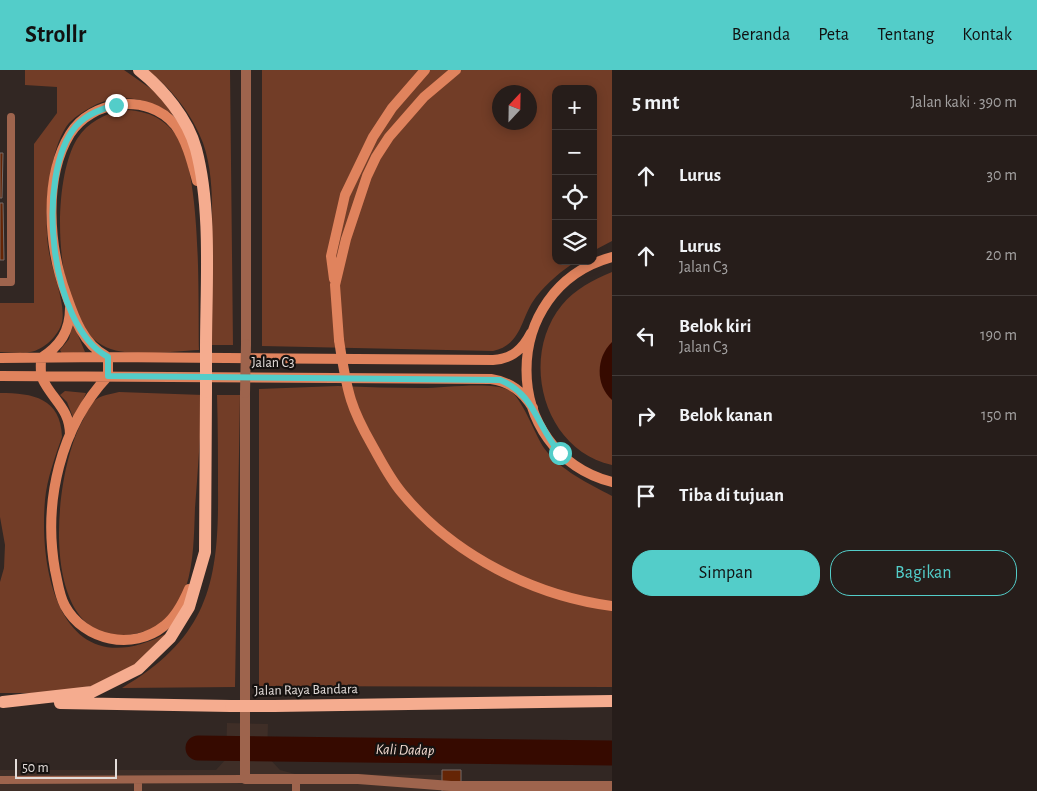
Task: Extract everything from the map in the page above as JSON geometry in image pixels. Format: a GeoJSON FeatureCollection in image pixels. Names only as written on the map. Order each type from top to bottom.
{"type":"FeatureCollection","features":[{"type":"Feature","properties":{"kind":"main road"},"geometry":{"type":"LineString","coordinates":[[2,702],[92,692],[121,679],[148,661],[170,638],[190,607],[196,591],[205,552],[206,347],[204,206],[196,148],[189,132],[165,96],[139,70]]}},
{"type":"Feature","properties":{"kind":"main road","name":"Jalan Raya Bandara"},"geometry":{"type":"LineString","coordinates":[[2,702],[274,706],[612,701]]}},
{"type":"Feature","properties":{"kind":"street"},"geometry":{"type":"LineString","coordinates":[[246,70],[245,779],[358,779],[420,785],[612,786]]}},
{"type":"Feature","properties":{"kind":"street"},"geometry":{"type":"LineString","coordinates":[[425,70],[410,86],[383,122],[345,195],[331,256],[339,340],[351,401],[380,459],[402,492],[425,518],[449,537],[502,572],[534,586],[566,597],[612,606]]}},
{"type":"Feature","properties":{"kind":"street"},"geometry":{"type":"LineString","coordinates":[[335,285],[355,208],[376,156],[424,97],[456,70]]}},
{"type":"Feature","properties":{"kind":"street"},"geometry":{"type":"LineString","coordinates":[[204,206],[184,142],[175,126],[162,113],[142,105],[125,104],[100,109],[85,118],[73,130],[62,150],[53,190],[54,248],[61,282],[70,307],[85,337],[96,350],[108,357],[108,376],[91,396],[70,436],[55,480],[50,536],[60,595],[72,616],[87,629],[110,638],[136,639],[153,634],[172,619],[184,602],[192,580],[204,515]]}},
{"type":"Feature","properties":{"kind":"street"},"geometry":{"type":"LineString","coordinates":[[612,257],[589,266],[566,281],[550,298],[531,333],[525,370],[533,408],[545,434],[560,453],[579,468],[612,482]]}},
{"type":"Feature","properties":{"kind":"street"},"geometry":{"type":"LineString","coordinates":[[70,307],[69,323],[63,338],[55,349],[41,358],[42,377],[64,408],[70,423],[70,436]]}},
{"type":"Feature","properties":{"kind":"street","name":"Jalan C3"},"geometry":{"type":"LineString","coordinates":[[0,358],[493,360],[512,356],[523,346],[531,333]]}},
{"type":"Feature","properties":{"kind":"street","name":"Jalan C3"},"geometry":{"type":"LineString","coordinates":[[0,376],[492,379],[500,380],[519,390],[533,408]]}},
{"type":"Feature","properties":{"kind":"lane"},"geometry":{"type":"LineString","coordinates":[[0,282],[10,282],[11,117]]}},
{"type":"Feature","properties":{"kind":"lane"},"geometry":{"type":"LineString","coordinates":[[0,780],[245,779]]}},
{"type":"Feature","properties":{"kind":"lane"},"geometry":{"type":"LineString","coordinates":[[296,779],[296,791]]}},
{"type":"Feature","properties":{"kind":"lane"},"geometry":{"type":"LineString","coordinates":[[138,780],[138,791]]}},
{"type":"Feature","properties":{"kind":"shaded area"},"geometry":{"type":"Polygon","coordinates":[[[25,70],[124,70],[157,93],[175,116],[147,102],[127,98],[107,100],[97,104],[82,112],[69,123],[56,149],[47,204],[47,239],[62,306],[62,322],[54,337],[35,351],[26,353],[0,352],[0,303],[34,303],[34,144],[57,113],[57,87],[25,85],[25,70]]]}},
{"type":"Feature","properties":{"kind":"shaded area"},"geometry":{"type":"Polygon","coordinates":[[[147,70],[230,70],[233,345],[211,345],[212,192],[207,155],[199,133],[173,93],[147,70]]]}},
{"type":"Feature","properties":{"kind":"shaded area"},"geometry":{"type":"Polygon","coordinates":[[[262,70],[612,70],[612,241],[597,249],[597,85],[552,85],[552,265],[572,265],[545,286],[536,297],[520,329],[510,343],[503,348],[493,351],[262,346],[262,70]]]}},
{"type":"Feature","properties":{"kind":"shaded area"},"geometry":{"type":"Polygon","coordinates":[[[123,110],[139,111],[159,119],[176,135],[184,153],[190,177],[197,238],[199,350],[136,353],[123,352],[102,345],[86,330],[74,307],[65,279],[61,248],[60,216],[68,159],[77,139],[91,123],[103,116],[123,110]]]}},
{"type":"Feature","properties":{"kind":"shaded area"},"geometry":{"type":"Polygon","coordinates":[[[612,272],[612,465],[588,456],[569,441],[555,421],[545,399],[541,375],[542,350],[549,326],[562,305],[585,285],[612,272]]]}},
{"type":"Feature","properties":{"kind":"shaded area"},"geometry":{"type":"Polygon","coordinates":[[[73,323],[85,352],[62,354],[60,350],[69,339],[73,323]]]}},
{"type":"Feature","properties":{"kind":"shaded area"},"geometry":{"type":"Polygon","coordinates":[[[612,342],[612,400],[606,394],[600,379],[600,363],[612,342]]]}},
{"type":"Feature","properties":{"kind":"shaded area"},"geometry":{"type":"Polygon","coordinates":[[[479,385],[501,387],[509,390],[519,400],[540,442],[551,456],[575,476],[612,496],[612,687],[259,686],[259,389],[338,386],[422,388],[479,385]]]}},
{"type":"Feature","properties":{"kind":"shaded area"},"geometry":{"type":"Polygon","coordinates":[[[65,391],[86,393],[74,420],[67,402],[60,395],[65,391]]]}},
{"type":"Feature","properties":{"kind":"shaded area"},"geometry":{"type":"Polygon","coordinates":[[[119,392],[203,395],[193,548],[191,568],[184,592],[172,614],[159,627],[145,631],[109,634],[84,621],[68,594],[60,559],[59,520],[64,481],[72,446],[86,412],[97,399],[119,392]]]}},
{"type":"Feature","properties":{"kind":"shaded area"},"geometry":{"type":"Polygon","coordinates":[[[0,393],[23,394],[43,400],[57,414],[60,424],[62,437],[46,492],[44,531],[47,562],[54,592],[66,617],[83,636],[105,647],[134,646],[169,632],[133,666],[103,682],[86,687],[52,692],[0,693],[0,582],[4,568],[5,545],[0,517],[0,393]]]}},
{"type":"Feature","properties":{"kind":"shaded area"},"geometry":{"type":"Polygon","coordinates":[[[217,395],[240,395],[235,687],[122,688],[151,669],[173,649],[190,628],[202,606],[210,581],[218,523],[217,395]]]}},
{"type":"Feature","properties":{"kind":"shaded area"},"geometry":{"type":"Polygon","coordinates":[[[227,723],[268,724],[267,756],[280,770],[295,774],[451,775],[451,791],[0,791],[0,770],[216,770],[226,759],[227,723]]]}},
{"type":"Feature","properties":{"kind":"building"},"geometry":{"type":"Polygon","coordinates":[[[0,153],[3,153],[2,198],[0,198],[0,153]]]}},
{"type":"Feature","properties":{"kind":"building"},"geometry":{"type":"Polygon","coordinates":[[[0,203],[3,203],[4,260],[0,260],[0,203]]]}},
{"type":"Feature","properties":{"kind":"building"},"geometry":{"type":"Polygon","coordinates":[[[442,770],[461,770],[461,791],[442,791],[442,770]]]}},
{"type":"Feature","properties":{"kind":"waterway","name":"Kali Dadap"},"geometry":{"type":"LineString","coordinates":[[198,748],[612,753]]}},
{"type":"Feature","properties":{"kind":"route"},"geometry":{"type":"LineString","coordinates":[[116,105],[90,114],[69,135],[59,160],[53,190],[52,211],[54,248],[61,282],[70,307],[85,337],[96,350],[108,357],[108,376],[500,380],[511,385],[526,396],[545,434],[560,453]]}}]}
